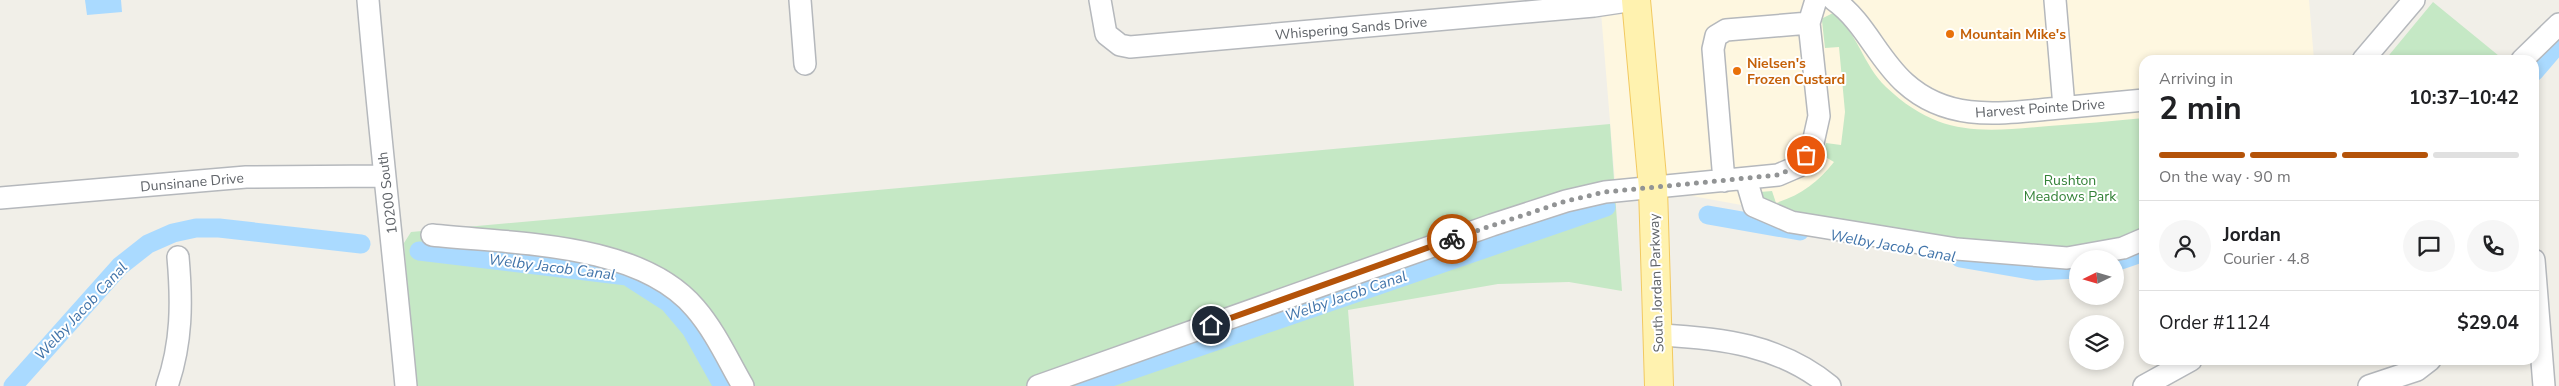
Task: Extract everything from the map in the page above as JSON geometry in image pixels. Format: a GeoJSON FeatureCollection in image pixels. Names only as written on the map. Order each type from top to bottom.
{"type":"FeatureCollection","features":[{"type":"Feature","properties":{"kind":"main road","name":"South Jordan Parkway"},"geometry":{"type":"LineString","coordinates":[[1635,0],[1653,188],[1659,336],[1659,386]]}},
{"type":"Feature","properties":{"kind":"street","name":"10200 South"},"geometry":{"type":"LineString","coordinates":[[368,0],[406,386]]}},
{"type":"Feature","properties":{"kind":"street"},"geometry":{"type":"LineString","coordinates":[[800,0],[805,64]]}},
{"type":"Feature","properties":{"kind":"street","name":"Whispering Sands Drive"},"geometry":{"type":"LineString","coordinates":[[1100,0],[1106,34],[1120,45],[1130,47],[1594,6],[1635,0]]}},
{"type":"Feature","properties":{"kind":"street"},"geometry":{"type":"LineString","coordinates":[[1038,386],[1492,224],[1566,201],[1605,192],[1778,175],[1799,166],[1813,144],[1819,116],[1809,23],[1816,0]]}},
{"type":"Feature","properties":{"kind":"street","name":"Harvest Pointe Drive"},"geometry":{"type":"LineString","coordinates":[[1834,0],[1860,23],[1904,82],[1915,91],[1941,106],[1956,111],[1986,114],[2139,100]]}},
{"type":"Feature","properties":{"kind":"street"},"geometry":{"type":"LineString","coordinates":[[2055,0],[2064,108]]}},
{"type":"Feature","properties":{"kind":"street"},"geometry":{"type":"LineString","coordinates":[[2367,55],[2414,0]]}},
{"type":"Feature","properties":{"kind":"street"},"geometry":{"type":"LineString","coordinates":[[1724,181],[1713,49],[1716,36],[1726,30],[1809,23]]}},
{"type":"Feature","properties":{"kind":"street"},"geometry":{"type":"LineString","coordinates":[[2527,55],[2559,24]]}},
{"type":"Feature","properties":{"kind":"street","name":"Dunsinane Drive"},"geometry":{"type":"LineString","coordinates":[[0,198],[246,177],[384,176]]}},
{"type":"Feature","properties":{"kind":"street"},"geometry":{"type":"LineString","coordinates":[[1746,179],[1754,206],[1791,222],[1957,249],[2067,258],[2123,248],[2139,241]]}},
{"type":"Feature","properties":{"kind":"street"},"geometry":{"type":"LineString","coordinates":[[432,235],[555,248],[626,262],[644,270],[681,294],[695,308],[706,322],[743,386]]}},
{"type":"Feature","properties":{"kind":"street"},"geometry":{"type":"LineString","coordinates":[[167,386],[175,365],[181,330],[182,293],[178,257]]}},
{"type":"Feature","properties":{"kind":"street"},"geometry":{"type":"LineString","coordinates":[[2539,324],[2544,386]]}},
{"type":"Feature","properties":{"kind":"street"},"geometry":{"type":"LineString","coordinates":[[1659,336],[1703,337],[1762,348],[1806,368],[1830,386]]}},
{"type":"Feature","properties":{"kind":"street"},"geometry":{"type":"LineString","coordinates":[[2144,386],[2182,365]]}},
{"type":"Feature","properties":{"kind":"street"},"geometry":{"type":"LineString","coordinates":[[2369,386],[2417,370],[2424,365]]}},
{"type":"Feature","properties":{"kind":"shaded area"},"geometry":{"type":"Polygon","coordinates":[[[1600,0],[2309,0],[2314,55],[2139,55],[2139,231],[1929,239],[1615,182],[1600,0]]]}},
{"type":"Feature","properties":{"kind":"green space"},"geometry":{"type":"Polygon","coordinates":[[[2433,2],[2498,55],[2389,55],[2433,2]]]}},
{"type":"Feature","properties":{"kind":"green space","name":"Rushton Meadows Park"},"geometry":{"type":"Polygon","coordinates":[[[1833,13],[1849,30],[1872,69],[1886,87],[1905,103],[1924,115],[1943,123],[1962,127],[2002,129],[2139,118],[2139,233],[2081,250],[1929,239],[1771,208],[1758,195],[1760,192],[1772,191],[1776,203],[1801,192],[1822,176],[1834,162],[1822,155],[1826,143],[1841,145],[1845,112],[1839,47],[1825,48],[1823,18],[1833,13]]]}},
{"type":"Feature","properties":{"kind":"green space"},"geometry":{"type":"Polygon","coordinates":[[[1610,124],[1622,291],[1569,282],[1498,284],[1348,310],[1354,386],[416,386],[404,243],[411,232],[1610,124]]]}},
{"type":"Feature","properties":{"kind":"water"},"geometry":{"type":"Polygon","coordinates":[[[85,0],[121,0],[122,12],[87,15],[85,0]]]}},
{"type":"Feature","properties":{"kind":"waterway","name":"Welby Jacob Canal"},"geometry":{"type":"LineString","coordinates":[[2539,66],[2559,43]]}},
{"type":"Feature","properties":{"kind":"waterway","name":"Welby Jacob Canal"},"geometry":{"type":"LineString","coordinates":[[1085,386],[1606,207]]}},
{"type":"Feature","properties":{"kind":"waterway","name":"Welby Jacob Canal"},"geometry":{"type":"LineString","coordinates":[[1708,215],[1800,231]]}},
{"type":"Feature","properties":{"kind":"waterway","name":"Welby Jacob Canal"},"geometry":{"type":"LineString","coordinates":[[13,386],[120,266],[148,244],[173,233],[196,228],[219,228],[361,244]]}},
{"type":"Feature","properties":{"kind":"waterway","name":"Welby Jacob Canal"},"geometry":{"type":"LineString","coordinates":[[419,251],[627,276],[669,303],[691,329],[723,386]]}},
{"type":"Feature","properties":{"kind":"waterway","name":"Welby Jacob Canal"},"geometry":{"type":"LineString","coordinates":[[2124,259],[2139,254]]}},
{"type":"Feature","properties":{"kind":"waterway","name":"Welby Jacob Canal"},"geometry":{"type":"LineString","coordinates":[[1960,258],[2036,271],[2069,269]]}},
{"type":"Feature","properties":{"kind":"way so far"},"geometry":{"type":"LineString","coordinates":[[1452,239],[1492,224],[1566,201],[1605,192],[1696,185],[1778,175],[1799,166],[1806,155]]}},
{"type":"Feature","properties":{"kind":"place","name":"Mountain Mike's"},"geometry":{"type":"Point","coordinates":[1950,34]}},
{"type":"Feature","properties":{"kind":"place","name":"Nielsen's Frozen Custard"},"geometry":{"type":"Point","coordinates":[1737,71]}},
{"type":"Feature","properties":{"kind":"route"},"geometry":{"type":"LineString","coordinates":[[1211,325],[1452,239]]}}]}
